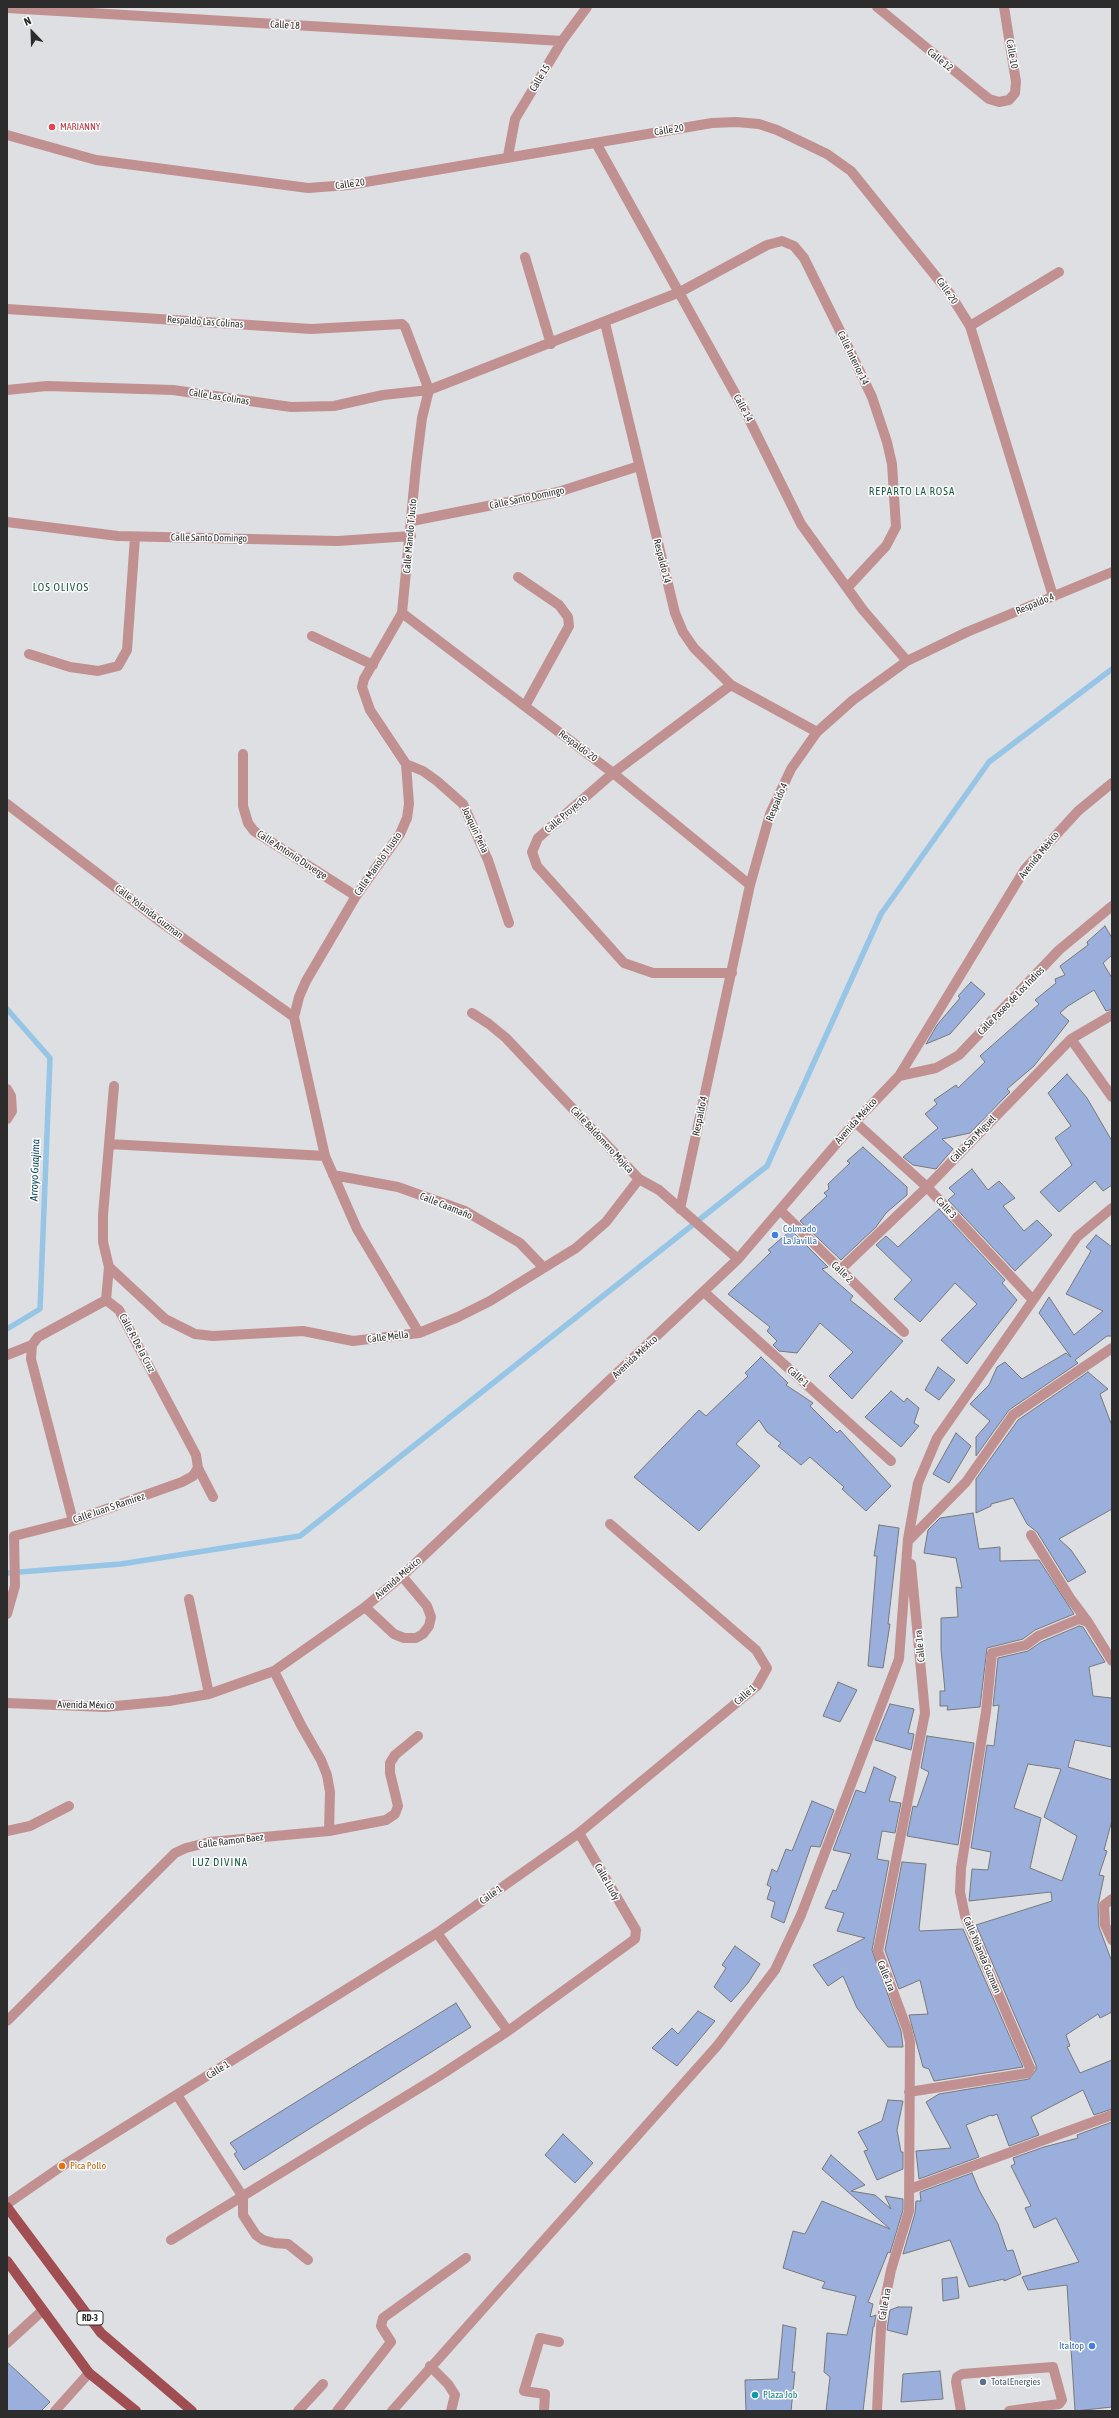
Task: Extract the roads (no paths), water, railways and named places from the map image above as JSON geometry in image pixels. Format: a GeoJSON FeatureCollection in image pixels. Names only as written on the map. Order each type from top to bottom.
{"type":"FeatureCollection","features":[{"type":"Feature","properties":{"kind":"main road","name":"RD-3"},"geometry":{"type":"LineString","coordinates":[[7,2207],[100,2333],[192,2411]]}},
{"type":"Feature","properties":{"kind":"main road"},"geometry":{"type":"LineString","coordinates":[[7,2261],[42,2311],[89,2373],[136,2411]]}},
{"type":"Feature","properties":{"kind":"street","name":"Calle 15"},"geometry":{"type":"LineString","coordinates":[[508,156],[516,118],[562,41],[587,7]]}},
{"type":"Feature","properties":{"kind":"street","name":"Calle 12"},"geometry":{"type":"LineString","coordinates":[[877,7],[989,99],[999,102],[1009,100]]}},
{"type":"Feature","properties":{"kind":"street","name":"Calle 10"},"geometry":{"type":"LineString","coordinates":[[1004,7],[1016,82],[1015,93],[1009,100]]}},
{"type":"Feature","properties":{"kind":"street","name":"Calle 18"},"geometry":{"type":"LineString","coordinates":[[7,8],[108,11],[562,41]]}},
{"type":"Feature","properties":{"kind":"street","name":"Calle 20"},"geometry":{"type":"LineString","coordinates":[[7,135],[96,160],[308,188],[348,185],[508,156],[712,124],[736,122],[759,124],[805,143],[827,154],[852,171],[950,294],[970,326],[1053,596]]}},
{"type":"Feature","properties":{"kind":"street","name":"Calle 14"},"geometry":{"type":"LineString","coordinates":[[596,143],[747,415],[801,524],[847,588],[907,661]]}},
{"type":"Feature","properties":{"kind":"street","name":"Calle Interior 14"},"geometry":{"type":"LineString","coordinates":[[550,344],[680,292],[767,245],[782,241],[794,246],[804,258],[872,397],[887,442],[895,483],[896,527],[886,546],[847,588]]}},
{"type":"Feature","properties":{"kind":"street"},"geometry":{"type":"LineString","coordinates":[[525,256],[550,344]]}},
{"type":"Feature","properties":{"kind":"street"},"geometry":{"type":"LineString","coordinates":[[970,326],[1059,272]]}},
{"type":"Feature","properties":{"kind":"street","name":"Respaldo Las Colinas"},"geometry":{"type":"LineString","coordinates":[[7,309],[312,329],[402,324],[429,390]]}},
{"type":"Feature","properties":{"kind":"street","name":"Respaldo 14"},"geometry":{"type":"LineString","coordinates":[[605,323],[675,613],[694,648],[731,685],[817,732]]}},
{"type":"Feature","properties":{"kind":"street","name":"Calle Las Colinas"},"geometry":{"type":"LineString","coordinates":[[7,390],[47,386],[173,390],[291,408],[334,406],[384,395],[429,390],[550,344]]}},
{"type":"Feature","properties":{"kind":"street","name":"Calle Manolo T Justo"},"geometry":{"type":"LineString","coordinates":[[419,1333],[357,1229],[325,1156],[294,1017],[299,998],[306,981],[356,896],[400,834],[407,818],[409,804],[406,764],[370,710],[363,695],[364,679],[402,613],[411,536],[421,425],[429,390]]}},
{"type":"Feature","properties":{"kind":"street","name":"Calle Santo Domingo"},"geometry":{"type":"LineString","coordinates":[[412,522],[558,492],[639,466]]}},
{"type":"Feature","properties":{"kind":"street","name":"Calle Santo Domingo"},"geometry":{"type":"LineString","coordinates":[[7,522],[135,537],[338,542],[411,536]]}},
{"type":"Feature","properties":{"kind":"street"},"geometry":{"type":"LineString","coordinates":[[29,654],[70,667],[98,671],[118,666],[127,650],[135,537]]}},
{"type":"Feature","properties":{"kind":"street","name":"Respaldo 4"},"geometry":{"type":"LineString","coordinates":[[680,1209],[750,885],[770,814],[791,769],[817,732],[853,700],[907,661],[967,632],[1112,572]]}},
{"type":"Feature","properties":{"kind":"street"},"geometry":{"type":"LineString","coordinates":[[518,577],[559,605],[568,617],[570,626],[525,706]]}},
{"type":"Feature","properties":{"kind":"street","name":"Respaldo 20"},"geometry":{"type":"LineString","coordinates":[[402,613],[613,773],[750,885]]}},
{"type":"Feature","properties":{"kind":"street"},"geometry":{"type":"LineString","coordinates":[[312,636],[373,665]]}},
{"type":"Feature","properties":{"kind":"street","name":"Calle Proyecto"},"geometry":{"type":"LineString","coordinates":[[731,685],[613,773],[538,838],[532,852],[537,866],[624,963],[653,973],[732,973]]}},
{"type":"Feature","properties":{"kind":"street","name":"Calle Antonio Duverge"},"geometry":{"type":"LineString","coordinates":[[244,754],[242,806],[248,823],[254,831],[356,896]]}},
{"type":"Feature","properties":{"kind":"street","name":"Joaquín Peña"},"geometry":{"type":"LineString","coordinates":[[406,764],[423,771],[463,804],[488,860],[509,923]]}},
{"type":"Feature","properties":{"kind":"street","name":"Avenida México"},"geometry":{"type":"LineString","coordinates":[[7,1703],[105,1707],[169,1701],[209,1694],[274,1671],[366,1607],[402,1576],[738,1259],[855,1122],[899,1076],[1025,869],[1078,811],[1112,783]]}},
{"type":"Feature","properties":{"kind":"street","name":"Calle Yolanda Guzman"},"geometry":{"type":"LineString","coordinates":[[7,804],[162,923],[294,1017]]}},
{"type":"Feature","properties":{"kind":"street","name":"Calle Paseo de Los Indios"},"geometry":{"type":"LineString","coordinates":[[899,1076],[936,1068],[958,1055],[1059,950],[1112,906]]}},
{"type":"Feature","properties":{"kind":"street","name":"Calle Baldomero Mojica"},"geometry":{"type":"LineString","coordinates":[[472,1013],[490,1024],[506,1038],[639,1179],[659,1190],[738,1259]]}},
{"type":"Feature","properties":{"kind":"street","name":"Calle San Miguel"},"geometry":{"type":"LineString","coordinates":[[840,1270],[927,1187],[1071,1039],[1112,1015]]}},
{"type":"Feature","properties":{"kind":"street"},"geometry":{"type":"LineString","coordinates":[[1071,1039],[1112,1097]]}},
{"type":"Feature","properties":{"kind":"street"},"geometry":{"type":"LineString","coordinates":[[7,1355],[32,1345],[38,1337],[106,1300],[109,1267],[103,1242],[103,1228],[114,1086]]}},
{"type":"Feature","properties":{"kind":"street"},"geometry":{"type":"LineString","coordinates":[[7,1089],[11,1096],[12,1111],[7,1119]]}},
{"type":"Feature","properties":{"kind":"street","name":"Calle 3"},"geometry":{"type":"LineString","coordinates":[[855,1122],[927,1187],[1033,1300]]}},
{"type":"Feature","properties":{"kind":"street"},"geometry":{"type":"LineString","coordinates":[[109,1144],[325,1156]]}},
{"type":"Feature","properties":{"kind":"street","name":"Calle Caamaño"},"geometry":{"type":"LineString","coordinates":[[333,1174],[398,1187],[465,1211],[520,1243],[544,1268]]}},
{"type":"Feature","properties":{"kind":"street","name":"Calle Mella"},"geometry":{"type":"LineString","coordinates":[[109,1267],[165,1319],[195,1334],[213,1336],[303,1331],[353,1341],[382,1339],[419,1333],[464,1314],[576,1248],[606,1222],[639,1179]]}},
{"type":"Feature","properties":{"kind":"street"},"geometry":{"type":"LineString","coordinates":[[392,2411],[430,2366],[716,2046],[775,1970],[801,1915],[899,1659],[908,1539],[918,1483],[937,1438],[1077,1237],[1112,1208]]}},
{"type":"Feature","properties":{"kind":"street","name":"Calle 2"},"geometry":{"type":"LineString","coordinates":[[780,1210],[904,1332]]}},
{"type":"Feature","properties":{"kind":"street","name":"Calle 1"},"geometry":{"type":"LineString","coordinates":[[704,1292],[891,1461]]}},
{"type":"Feature","properties":{"kind":"street","name":"Calle R. De la Cruz"},"geometry":{"type":"LineString","coordinates":[[106,1300],[119,1310],[196,1455],[198,1468],[214,1497]]}},
{"type":"Feature","properties":{"kind":"street"},"geometry":{"type":"LineString","coordinates":[[32,1345],[31,1359],[73,1521]]}},
{"type":"Feature","properties":{"kind":"street"},"geometry":{"type":"LineString","coordinates":[[908,1539],[966,1482],[1013,1415],[1112,1348]]}},
{"type":"Feature","properties":{"kind":"street","name":"Calle Juan S Ramirez"},"geometry":{"type":"LineString","coordinates":[[7,1614],[15,1586],[14,1536],[73,1521],[182,1482],[192,1476],[198,1468]]}},
{"type":"Feature","properties":{"kind":"street","name":"Calle 1"},"geometry":{"type":"LineString","coordinates":[[7,2204],[62,2166],[437,1934],[579,1833],[757,1686],[767,1668],[756,1650],[610,1524]]}},
{"type":"Feature","properties":{"kind":"street"},"geometry":{"type":"LineString","coordinates":[[1031,1534],[1070,1598],[1088,1622],[1112,1661]]}},
{"type":"Feature","properties":{"kind":"street","name":"Calle 1ra"},"geometry":{"type":"LineString","coordinates":[[877,2411],[881,2327],[884,2305],[891,2270],[908,2220],[910,2189],[909,2036],[878,1951],[925,1713],[908,1539]]}},
{"type":"Feature","properties":{"kind":"street"},"geometry":{"type":"LineString","coordinates":[[366,1607],[394,1634],[404,1638],[416,1638],[423,1634],[429,1626],[431,1617],[427,1606],[402,1576]]}},
{"type":"Feature","properties":{"kind":"street"},"geometry":{"type":"LineString","coordinates":[[189,1600],[209,1694]]}},
{"type":"Feature","properties":{"kind":"street","name":"Calle Yolanda Guzman"},"geometry":{"type":"LineString","coordinates":[[909,2092],[1028,2073],[1030,2068],[965,1916],[960,1892],[961,1868],[986,1712],[992,1653],[1026,1645],[1038,1636],[1079,1618],[1088,1622]]}},
{"type":"Feature","properties":{"kind":"street"},"geometry":{"type":"LineString","coordinates":[[274,1671],[301,1726],[322,1760],[327,1775],[330,1792],[329,1831]]}},
{"type":"Feature","properties":{"kind":"street","name":"Calle Ramon Baez"},"geometry":{"type":"LineString","coordinates":[[7,2021],[175,1853],[186,1848],[210,1842],[329,1831],[386,1820],[395,1814],[398,1806],[390,1772],[390,1763],[395,1755],[418,1736]]}},
{"type":"Feature","properties":{"kind":"street"},"geometry":{"type":"LineString","coordinates":[[7,1831],[30,1826],[69,1806]]}},
{"type":"Feature","properties":{"kind":"street","name":"Calle Lludy"},"geometry":{"type":"LineString","coordinates":[[508,2031],[635,1939],[636,1930],[579,1833]]}},
{"type":"Feature","properties":{"kind":"street"},"geometry":{"type":"LineString","coordinates":[[1112,1899],[1104,1905],[1105,1925],[1112,1940]]}},
{"type":"Feature","properties":{"kind":"street"},"geometry":{"type":"LineString","coordinates":[[172,2240],[439,2076],[508,2031],[437,1934]]}},
{"type":"Feature","properties":{"kind":"street"},"geometry":{"type":"LineString","coordinates":[[177,2095],[243,2197],[243,2215],[256,2235],[263,2240],[288,2244],[308,2260]]}},
{"type":"Feature","properties":{"kind":"street"},"geometry":{"type":"LineString","coordinates":[[910,2189],[1112,2116]]}},
{"type":"Feature","properties":{"kind":"street"},"geometry":{"type":"LineString","coordinates":[[337,2411],[391,2342],[381,2326],[383,2318],[466,2258]]}},
{"type":"Feature","properties":{"kind":"street"},"geometry":{"type":"LineString","coordinates":[[7,2344],[42,2311]]}},
{"type":"Feature","properties":{"kind":"street"},"geometry":{"type":"LineString","coordinates":[[544,2411],[545,2394],[524,2391],[540,2338],[543,2337],[559,2342]]}},
{"type":"Feature","properties":{"kind":"street"},"geometry":{"type":"LineString","coordinates":[[430,2366],[448,2384],[455,2395],[451,2411]]}},
{"type":"Feature","properties":{"kind":"street"},"geometry":{"type":"LineString","coordinates":[[961,2411],[956,2382],[957,2378],[962,2374],[1053,2367],[1061,2402],[1023,2410],[1009,2411]]}},
{"type":"Feature","properties":{"kind":"street"},"geometry":{"type":"LineString","coordinates":[[55,2411],[89,2373]]}},
{"type":"Feature","properties":{"kind":"street"},"geometry":{"type":"LineString","coordinates":[[298,2411],[323,2384]]}},
{"type":"Feature","properties":{"kind":"waterway"},"geometry":{"type":"LineString","coordinates":[[7,1573],[121,1564],[300,1536],[767,1166],[881,914],[989,762],[1112,669]]}},
{"type":"Feature","properties":{"kind":"waterway","name":"Arroyo Guajima"},"geometry":{"type":"LineString","coordinates":[[7,1009],[50,1058],[40,1309],[7,1329]]}},
{"type":"Feature","properties":{"kind":"place","name":"MARIANNY"},"geometry":{"type":"Point","coordinates":[52,127]}},
{"type":"Feature","properties":{"kind":"place","name":"Colmado La Javilla"},"geometry":{"type":"Point","coordinates":[775,1235]}},
{"type":"Feature","properties":{"kind":"place","name":"Pica Pollo"},"geometry":{"type":"Point","coordinates":[62,2166]}},
{"type":"Feature","properties":{"kind":"place","name":"Italtop"},"geometry":{"type":"Point","coordinates":[1092,2346]}},
{"type":"Feature","properties":{"kind":"place","name":"TotalEnergies"},"geometry":{"type":"Point","coordinates":[983,2382]}},
{"type":"Feature","properties":{"kind":"place","name":"Plaza Job"},"geometry":{"type":"Point","coordinates":[755,2395]}},
{"type":"Feature","properties":{"kind":"district","name":"REPARTO LA ROSA"},"geometry":{"type":"Point","coordinates":[912,492]}},
{"type":"Feature","properties":{"kind":"district","name":"LOS OLIVOS"},"geometry":{"type":"Point","coordinates":[61,588]}},
{"type":"Feature","properties":{"kind":"district","name":"LUZ DIVINA"},"geometry":{"type":"Point","coordinates":[220,1863]}}]}
